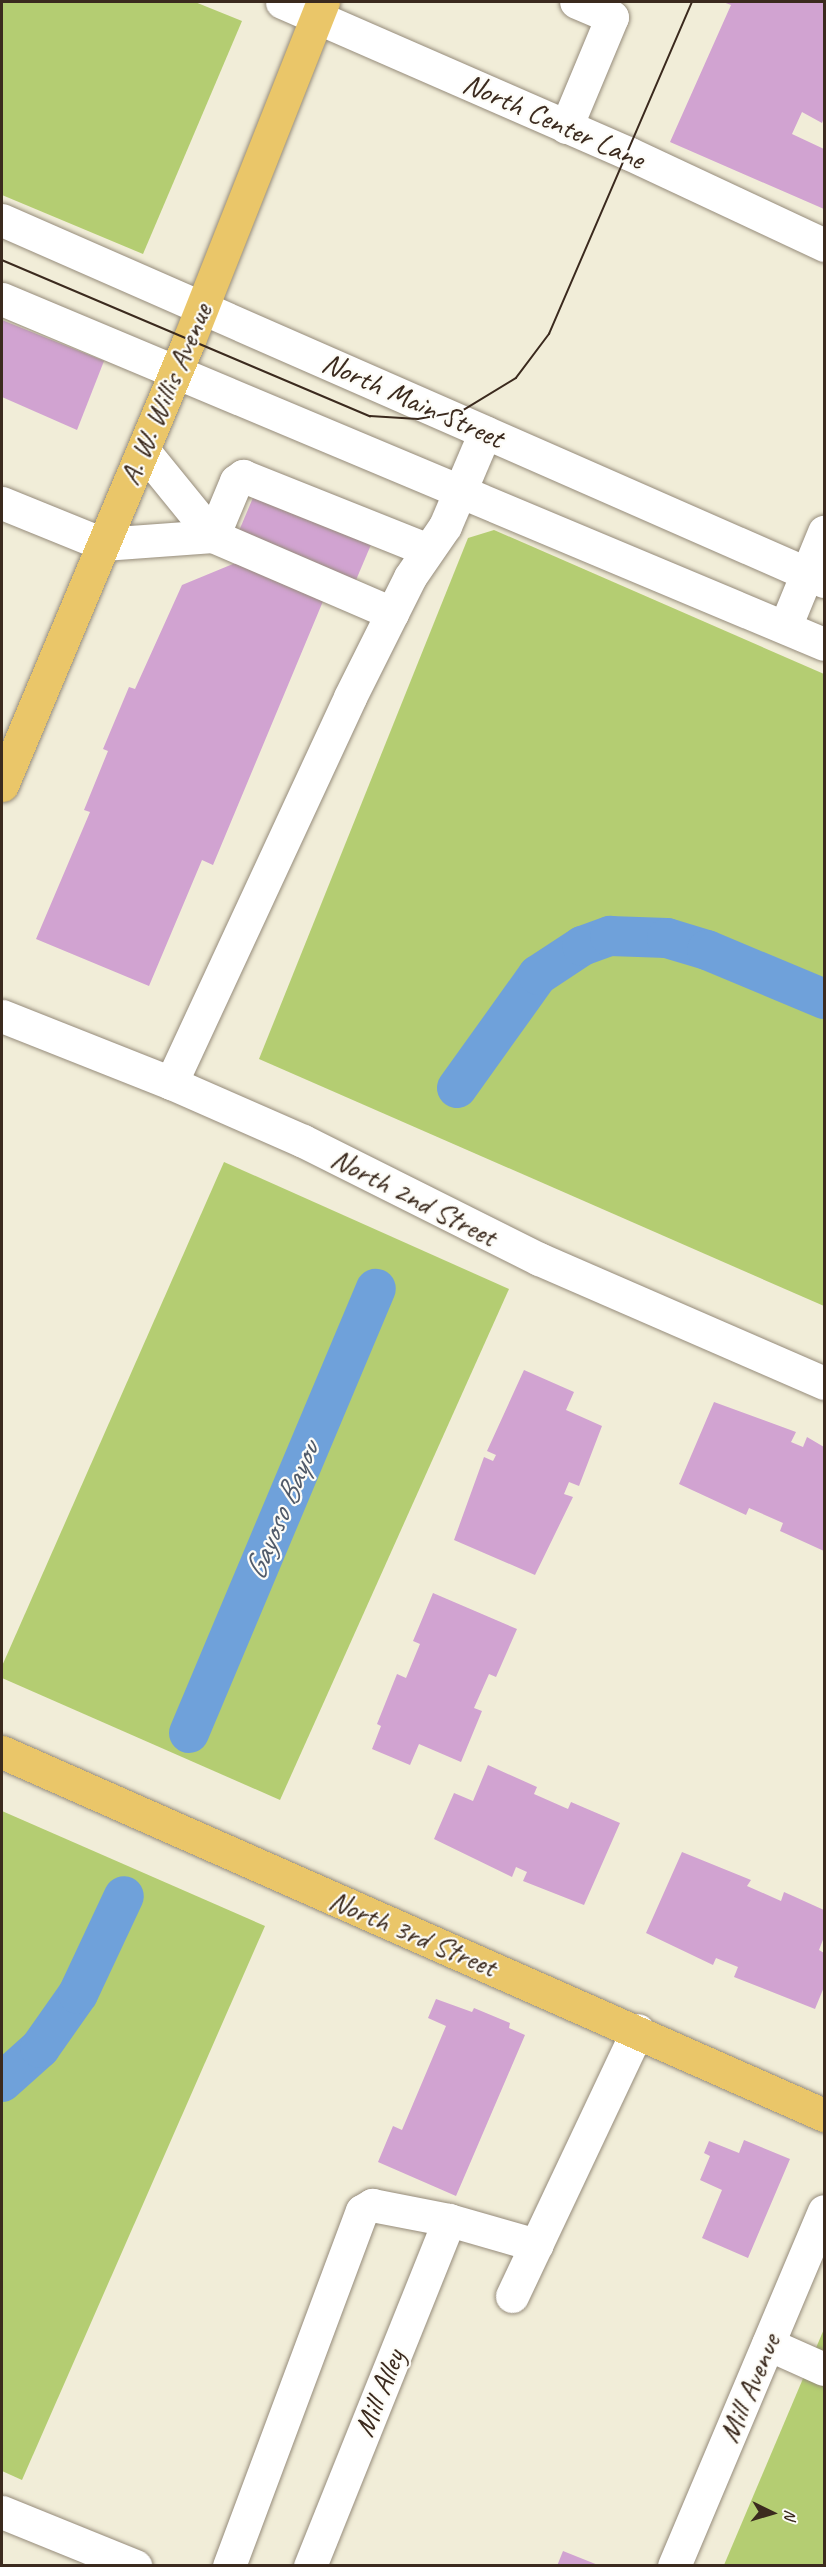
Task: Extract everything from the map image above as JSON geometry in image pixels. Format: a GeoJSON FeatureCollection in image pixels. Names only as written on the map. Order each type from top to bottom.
{"type":"FeatureCollection","features":[{"type":"Feature","properties":{"kind":"main road","name":"A. W. Willis Avenue"},"geometry":{"type":"LineString","coordinates":[[4,773],[176,371],[320,9]]}},
{"type":"Feature","properties":{"kind":"main road","name":"North 3rd Street"},"geometry":{"type":"LineString","coordinates":[[2,1752],[638,2030],[825,2115]]}},
{"type":"Feature","properties":{"kind":"street","name":"North Center Lane"},"geometry":{"type":"LineString","coordinates":[[282,2],[320,9],[566,127],[825,245]]}},
{"type":"Feature","properties":{"kind":"street"},"geometry":{"type":"LineString","coordinates":[[566,127],[614,9],[576,2]]}},
{"type":"Feature","properties":{"kind":"street","name":"North Main Street"},"geometry":{"type":"LineString","coordinates":[[2,220],[816,577]]}},
{"type":"Feature","properties":{"kind":"street"},"geometry":{"type":"LineString","coordinates":[[2,299],[825,644]]}},
{"type":"Feature","properties":{"kind":"street"},"geometry":{"type":"LineString","coordinates":[[171,1083],[392,613],[428,550],[445,526],[485,432]]}},
{"type":"Feature","properties":{"kind":"street"},"geometry":{"type":"LineString","coordinates":[[143,450],[213,536]]}},
{"type":"Feature","properties":{"kind":"street"},"geometry":{"type":"LineString","coordinates":[[213,536],[236,481],[243,476],[428,550]]}},
{"type":"Feature","properties":{"kind":"street"},"geometry":{"type":"LineString","coordinates":[[2,503],[103,544],[213,536],[392,613]]}},
{"type":"Feature","properties":{"kind":"street"},"geometry":{"type":"LineString","coordinates":[[785,627],[816,577],[825,531]]}},
{"type":"Feature","properties":{"kind":"street","name":"North 2nd Street"},"geometry":{"type":"LineString","coordinates":[[2,1016],[171,1083],[303,1141],[539,1259],[825,1383]]}},
{"type":"Feature","properties":{"kind":"street"},"geometry":{"type":"LineString","coordinates":[[512,2296],[638,2030]]}},
{"type":"Feature","properties":{"kind":"street"},"geometry":{"type":"LineString","coordinates":[[229,2565],[362,2211],[372,2205],[449,2220],[536,2245]]}},
{"type":"Feature","properties":{"kind":"street","name":"Mill Avenue"},"geometry":{"type":"LineString","coordinates":[[674,2565],[825,2211]]}},
{"type":"Feature","properties":{"kind":"street","name":"Mill Alley"},"geometry":{"type":"LineString","coordinates":[[310,2565],[449,2220]]}},
{"type":"Feature","properties":{"kind":"street"},"geometry":{"type":"LineString","coordinates":[[768,2344],[825,2369]]}},
{"type":"Feature","properties":{"kind":"street"},"geometry":{"type":"LineString","coordinates":[[2,2512],[135,2565]]}},
{"type":"Feature","properties":{"kind":"green space"},"geometry":{"type":"Polygon","coordinates":[[[2,2],[195,2],[242,21],[143,254],[2,195],[2,2]]]}},
{"type":"Feature","properties":{"kind":"green space"},"geometry":{"type":"Polygon","coordinates":[[[494,530],[824,674],[824,1306],[259,1059],[468,538],[494,530]]]}},
{"type":"Feature","properties":{"kind":"green space"},"geometry":{"type":"Polygon","coordinates":[[[224,1162],[509,1289],[280,1800],[2,1678],[2,1666],[224,1162]]]}},
{"type":"Feature","properties":{"kind":"green space"},"geometry":{"type":"Polygon","coordinates":[[[2,1811],[265,1926],[22,2480],[2,2471],[2,1811]]]}},
{"type":"Feature","properties":{"kind":"green space"},"geometry":{"type":"Polygon","coordinates":[[[824,2329],[824,2565],[724,2565],[824,2329]]]}},
{"type":"Feature","properties":{"kind":"building"},"geometry":{"type":"Polygon","coordinates":[[[723,2],[824,2],[824,118],[822,123],[802,112],[792,134],[824,149],[824,209],[670,142],[731,5],[723,2]]]}},
{"type":"Feature","properties":{"kind":"building"},"geometry":{"type":"Polygon","coordinates":[[[2,320],[104,361],[77,430],[2,397],[2,320]]]}},
{"type":"Feature","properties":{"kind":"building"},"geometry":{"type":"Polygon","coordinates":[[[255,493],[372,543],[355,581],[239,532],[255,493]]]}},
{"type":"Feature","properties":{"kind":"building"},"geometry":{"type":"Polygon","coordinates":[[[245,559],[326,594],[213,865],[202,860],[149,986],[36,939],[90,812],[84,810],[108,751],[103,749],[129,687],[135,689],[182,585],[245,559]]]}},
{"type":"Feature","properties":{"kind":"building"},"geometry":{"type":"Polygon","coordinates":[[[524,1370],[574,1392],[566,1410],[602,1426],[579,1486],[569,1482],[564,1494],[573,1497],[535,1575],[454,1540],[484,1457],[493,1461],[496,1455],[487,1451],[524,1370]]]}},
{"type":"Feature","properties":{"kind":"building"},"geometry":{"type":"Polygon","coordinates":[[[714,1402],[796,1432],[791,1442],[803,1447],[807,1437],[824,1447],[824,1551],[780,1531],[783,1523],[749,1508],[746,1515],[679,1484],[714,1402]]]}},
{"type":"Feature","properties":{"kind":"building"},"geometry":{"type":"Polygon","coordinates":[[[433,1593],[517,1629],[496,1677],[489,1674],[474,1708],[482,1711],[461,1762],[419,1744],[410,1765],[372,1749],[381,1726],[377,1724],[397,1674],[406,1678],[420,1644],[413,1641],[433,1593]]]}},
{"type":"Feature","properties":{"kind":"building"},"geometry":{"type":"Polygon","coordinates":[[[488,1765],[537,1787],[534,1794],[568,1809],[571,1802],[620,1823],[584,1905],[523,1881],[527,1872],[516,1867],[512,1877],[434,1839],[454,1793],[473,1801],[488,1765]]]}},
{"type":"Feature","properties":{"kind":"building"},"geometry":{"type":"Polygon","coordinates":[[[682,1852],[751,1880],[747,1886],[781,1901],[784,1892],[824,1910],[824,1937],[819,1950],[824,1953],[824,1987],[815,2009],[734,1977],[738,1967],[716,1958],[713,1965],[646,1933],[682,1852]]]}},
{"type":"Feature","properties":{"kind":"building"},"geometry":{"type":"Polygon","coordinates":[[[436,1999],[472,2012],[474,2008],[510,2023],[509,2028],[525,2035],[456,2196],[378,2162],[393,2126],[402,2130],[446,2026],[428,2018],[436,1999]]]}},
{"type":"Feature","properties":{"kind":"building"},"geometry":{"type":"Polygon","coordinates":[[[744,2140],[790,2159],[748,2258],[702,2238],[722,2190],[700,2180],[710,2156],[704,2153],[709,2141],[739,2153],[744,2140]]]}},
{"type":"Feature","properties":{"kind":"building"},"geometry":{"type":"Polygon","coordinates":[[[563,2551],[598,2565],[598,2566],[557,2566],[563,2551]]]}},
{"type":"Feature","properties":{"kind":"waterway","name":"Gayoso Bayou"},"geometry":{"type":"LineString","coordinates":[[457,1088],[538,975],[582,946],[610,936],[667,938],[707,950],[824,999]]}},
{"type":"Feature","properties":{"kind":"waterway","name":"Gayoso Bayou"},"geometry":{"type":"LineString","coordinates":[[189,1733],[376,1289]]}},
{"type":"Feature","properties":{"kind":"waterway","name":"Gayoso Bayou"},"geometry":{"type":"LineString","coordinates":[[2,2082],[40,2048],[78,1994],[124,1896]]}},
{"type":"Feature","properties":{"kind":"tram line"},"geometry":{"type":"LineString","coordinates":[[2,260],[370,416],[418,419],[462,411],[516,378],[549,334],[692,2]]}}]}
